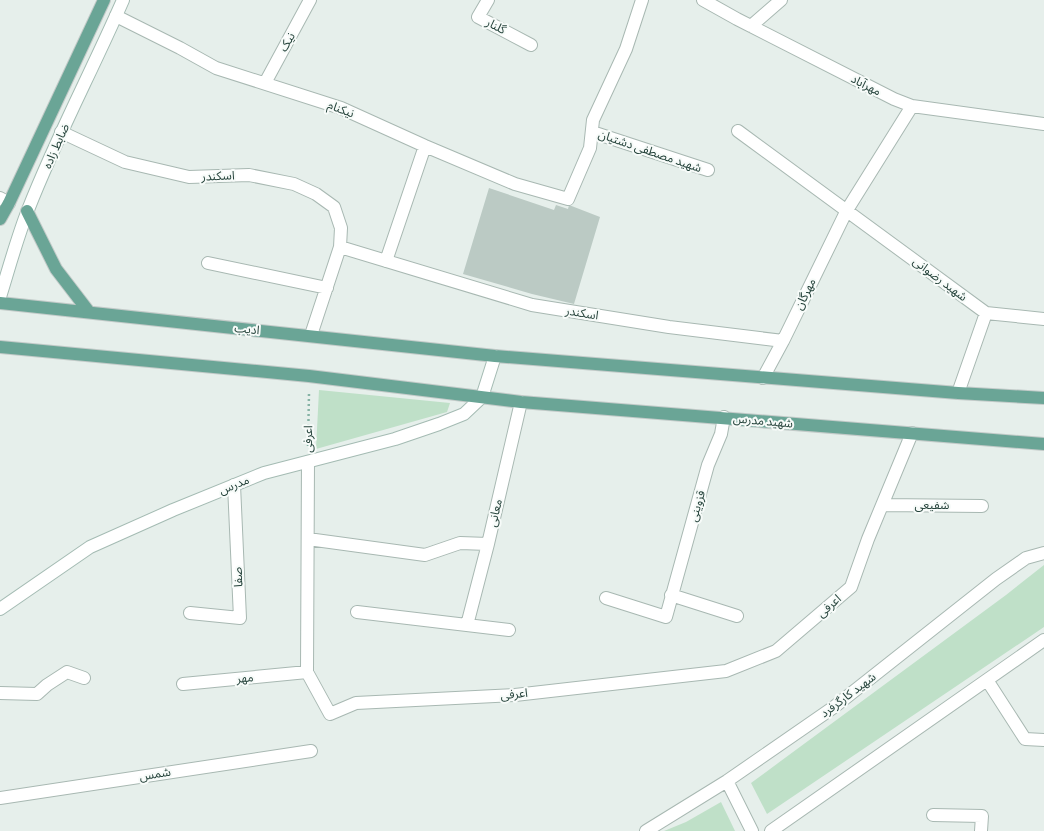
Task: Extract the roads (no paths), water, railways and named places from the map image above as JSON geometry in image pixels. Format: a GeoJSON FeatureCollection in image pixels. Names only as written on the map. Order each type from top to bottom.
{"type":"FeatureCollection","features":[{"type":"Feature","properties":{"kind":"main road"},"geometry":{"type":"LineString","coordinates":[[0,219],[4,201],[104,0]]}},
{"type":"Feature","properties":{"kind":"main road"},"geometry":{"type":"LineString","coordinates":[[27,211],[56,269],[89,312]]}},
{"type":"Feature","properties":{"kind":"main road","name":"ادیب"},"geometry":{"type":"LineString","coordinates":[[0,303],[311,335],[495,356]]}},
{"type":"Feature","properties":{"kind":"main road"},"geometry":{"type":"LineString","coordinates":[[0,347],[309,376],[482,397]]}},
{"type":"Feature","properties":{"kind":"main road"},"geometry":{"type":"LineString","coordinates":[[495,356],[958,393],[1044,398]]}},
{"type":"Feature","properties":{"kind":"main road","name":"شهید مدرس"},"geometry":{"type":"LineString","coordinates":[[482,397],[521,402],[724,417],[1044,444]]}},
{"type":"Feature","properties":{"kind":"street","name":"ضابط زاده"},"geometry":{"type":"LineString","coordinates":[[0,296],[27,211],[61,132],[123,0]]}},
{"type":"Feature","properties":{"kind":"street","name":"نیک"},"geometry":{"type":"LineString","coordinates":[[265,83],[310,0]]}},
{"type":"Feature","properties":{"kind":"street","name":"گلنار"},"geometry":{"type":"LineString","coordinates":[[488,0],[478,17],[531,45]]}},
{"type":"Feature","properties":{"kind":"street"},"geometry":{"type":"LineString","coordinates":[[592,132],[593,120],[626,49],[642,0]]}},
{"type":"Feature","properties":{"kind":"street","name":"مهرآباد"},"geometry":{"type":"LineString","coordinates":[[703,0],[894,99],[912,106],[1044,124]]}},
{"type":"Feature","properties":{"kind":"street"},"geometry":{"type":"LineString","coordinates":[[751,26],[781,0]]}},
{"type":"Feature","properties":{"kind":"street","name":"نیکنام"},"geometry":{"type":"LineString","coordinates":[[116,16],[216,68],[341,108],[425,146],[515,184],[568,199],[590,148],[592,132]]}},
{"type":"Feature","properties":{"kind":"street","name":"مهرگان"},"geometry":{"type":"LineString","coordinates":[[763,378],[783,341],[847,210],[912,106]]}},
{"type":"Feature","properties":{"kind":"street"},"geometry":{"type":"LineString","coordinates":[[738,130],[847,210]]}},
{"type":"Feature","properties":{"kind":"street","name":"اسکندر"},"geometry":{"type":"LineString","coordinates":[[61,132],[125,162],[190,177],[249,174],[294,184],[316,194],[334,207],[341,228],[340,247],[311,335]]}},
{"type":"Feature","properties":{"kind":"street","name":"شهید مصطفی دشتیان"},"geometry":{"type":"LineString","coordinates":[[592,132],[708,170]]}},
{"type":"Feature","properties":{"kind":"street"},"geometry":{"type":"LineString","coordinates":[[386,261],[425,146]]}},
{"type":"Feature","properties":{"kind":"street","name":"شهید رضوانی"},"geometry":{"type":"LineString","coordinates":[[847,210],[986,313]]}},
{"type":"Feature","properties":{"kind":"street","name":"اسکندر"},"geometry":{"type":"LineString","coordinates":[[340,247],[532,305],[669,327],[783,341]]}},
{"type":"Feature","properties":{"kind":"street"},"geometry":{"type":"LineString","coordinates":[[208,264],[327,288]]}},
{"type":"Feature","properties":{"kind":"street"},"geometry":{"type":"LineString","coordinates":[[958,393],[986,313],[1044,318]]}},
{"type":"Feature","properties":{"kind":"street"},"geometry":{"type":"LineString","coordinates":[[482,397],[495,356]]}},
{"type":"Feature","properties":{"kind":"street","name":"مدرس"},"geometry":{"type":"LineString","coordinates":[[0,609],[90,548],[173,510],[264,473],[395,439],[439,424],[464,414],[482,397]]}},
{"type":"Feature","properties":{"kind":"street","name":"معانی"},"geometry":{"type":"LineString","coordinates":[[466,625],[488,544],[521,402]]}},
{"type":"Feature","properties":{"kind":"street","name":"قزوینی"},"geometry":{"type":"LineString","coordinates":[[606,598],[666,617],[708,465],[722,434],[724,417]]}},
{"type":"Feature","properties":{"kind":"street","name":"اعرفی"},"geometry":{"type":"LineString","coordinates":[[308,462],[307,672],[330,714],[356,703],[515,695],[726,671],[776,651],[851,587],[882,505],[912,433]]}},
{"type":"Feature","properties":{"kind":"street","name":"صفا"},"geometry":{"type":"LineString","coordinates":[[190,613],[240,618],[234,485]]}},
{"type":"Feature","properties":{"kind":"street","name":"شفیعی"},"geometry":{"type":"LineString","coordinates":[[882,505],[982,506]]}},
{"type":"Feature","properties":{"kind":"street"},"geometry":{"type":"LineString","coordinates":[[308,539],[425,555],[460,543],[488,544]]}},
{"type":"Feature","properties":{"kind":"street","name":"شهید کارگرفرد"},"geometry":{"type":"LineString","coordinates":[[646,831],[727,781],[834,707],[996,579],[1026,558],[1044,553]]}},
{"type":"Feature","properties":{"kind":"street"},"geometry":{"type":"LineString","coordinates":[[671,595],[736,616]]}},
{"type":"Feature","properties":{"kind":"street"},"geometry":{"type":"LineString","coordinates":[[357,612],[509,630]]}},
{"type":"Feature","properties":{"kind":"street"},"geometry":{"type":"LineString","coordinates":[[771,831],[1044,640]]}},
{"type":"Feature","properties":{"kind":"street"},"geometry":{"type":"LineString","coordinates":[[0,693],[37,694],[47,685],[67,672],[84,678]]}},
{"type":"Feature","properties":{"kind":"street","name":"مهر"},"geometry":{"type":"LineString","coordinates":[[183,684],[307,672]]}},
{"type":"Feature","properties":{"kind":"street"},"geometry":{"type":"LineString","coordinates":[[987,680],[1025,739],[1044,740]]}},
{"type":"Feature","properties":{"kind":"street","name":"شمس"},"geometry":{"type":"LineString","coordinates":[[0,798],[311,751]]}},
{"type":"Feature","properties":{"kind":"street"},"geometry":{"type":"LineString","coordinates":[[727,781],[752,831]]}},
{"type":"Feature","properties":{"kind":"street"},"geometry":{"type":"LineString","coordinates":[[933,815],[982,816],[981,831]]}}]}
